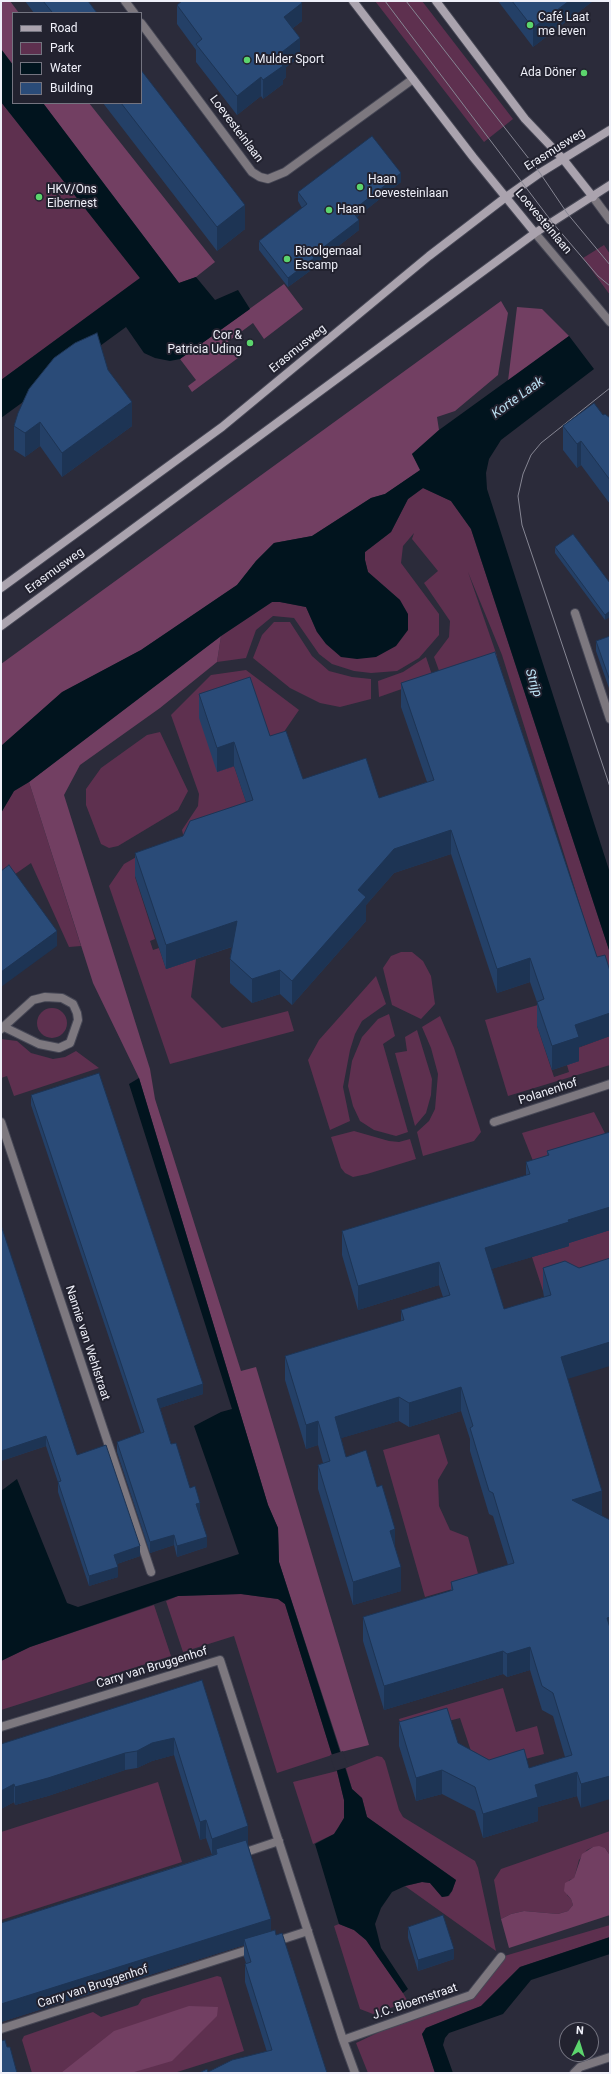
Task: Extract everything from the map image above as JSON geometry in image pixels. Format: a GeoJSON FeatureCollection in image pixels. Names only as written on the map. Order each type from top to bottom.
{"type":"FeatureCollection","features":[{"type":"Feature","properties":{"kind":"main road","name":"Loevesteinlaan"},"geometry":{"type":"LineString","coordinates":[[352,1],[473,158],[535,233]]}},
{"type":"Feature","properties":{"kind":"main road"},"geometry":{"type":"LineString","coordinates":[[436,1],[525,119],[563,159],[593,197]]}},
{"type":"Feature","properties":{"kind":"main road","name":"Erasmusweg"},"geometry":{"type":"LineString","coordinates":[[1,588],[222,427],[429,256],[506,197],[610,130]]}},
{"type":"Feature","properties":{"kind":"main road","name":"Erasmusweg"},"geometry":{"type":"LineString","coordinates":[[1,626],[535,233],[610,185]]}},
{"type":"Feature","properties":{"kind":"street"},"geometry":{"type":"LineString","coordinates":[[125,1],[133,12]]}},
{"type":"Feature","properties":{"kind":"street","name":"Loevesteinlaan"},"geometry":{"type":"LineString","coordinates":[[142,24],[252,172],[260,177],[268,179],[285,172],[413,79]]}},
{"type":"Feature","properties":{"kind":"street"},"geometry":{"type":"LineString","coordinates":[[593,197],[610,220]]}},
{"type":"Feature","properties":{"kind":"street","name":"Loevesteinlaan"},"geometry":{"type":"LineString","coordinates":[[535,233],[610,322]]}},
{"type":"Feature","properties":{"kind":"street"},"geometry":{"type":"LineString","coordinates":[[575,613],[610,719]]}},
{"type":"Feature","properties":{"kind":"street"},"geometry":{"type":"LineString","coordinates":[[45,997],[62,998],[73,1004],[77,1013],[78,1020],[70,1043],[59,1048],[39,1044],[3,1028],[33,1000],[45,997]]}},
{"type":"Feature","properties":{"kind":"street","name":"Polanenhof"},"geometry":{"type":"LineString","coordinates":[[494,1122],[610,1084]]}},
{"type":"Feature","properties":{"kind":"street","name":"Nannie van Wehlstraat"},"geometry":{"type":"LineString","coordinates":[[1,1122],[151,1572]]}},
{"type":"Feature","properties":{"kind":"street","name":"Carry van Bruggenhof"},"geometry":{"type":"LineString","coordinates":[[1,1727],[220,1660],[355,2073]]}},
{"type":"Feature","properties":{"kind":"street"},"geometry":{"type":"LineString","coordinates":[[228,1858],[279,1842]]}},
{"type":"Feature","properties":{"kind":"street","name":"Carry van Bruggenhof"},"geometry":{"type":"LineString","coordinates":[[1,2029],[308,1931]]}},
{"type":"Feature","properties":{"kind":"street","name":"J.C. Bloemstraat"},"geometry":{"type":"LineString","coordinates":[[343,2040],[471,1995],[502,1957]]}},
{"type":"Feature","properties":{"kind":"street"},"geometry":{"type":"LineString","coordinates":[[574,2073],[580,2067],[610,2057]]}},
{"type":"Feature","properties":{"kind":"green space"},"geometry":{"type":"Polygon","coordinates":[[[375,1],[422,1],[513,119],[484,142],[375,1]]]}},
{"type":"Feature","properties":{"kind":"green space","name":"HKV/Ons Eibernest"},"geometry":{"type":"Polygon","coordinates":[[[1,102],[140,278],[1,380],[1,102]]]}},
{"type":"Feature","properties":{"kind":"green space"},"geometry":{"type":"Polygon","coordinates":[[[604,245],[610,254],[610,295],[583,258],[604,245]]]}},
{"type":"Feature","properties":{"kind":"green space"},"geometry":{"type":"Polygon","coordinates":[[[423,488],[451,501],[471,529],[610,953],[610,994],[603,979],[502,655],[468,572],[497,656],[441,676],[434,657],[449,637],[450,621],[424,583],[438,571],[412,539],[414,533],[403,546],[401,563],[439,614],[439,635],[419,658],[397,671],[371,673],[354,671],[332,664],[319,654],[294,618],[273,616],[256,630],[246,658],[217,662],[221,636],[272,602],[306,607],[317,632],[400,600],[368,572],[365,552],[391,532],[408,499],[423,488]]]}},
{"type":"Feature","properties":{"kind":"green space"},"geometry":{"type":"Polygon","coordinates":[[[274,622],[290,622],[312,656],[329,671],[352,677],[371,679],[371,699],[340,707],[320,703],[290,688],[253,658],[262,635],[274,622]]]}},
{"type":"Feature","properties":{"kind":"green space"},"geometry":{"type":"Polygon","coordinates":[[[426,657],[433,678],[379,697],[378,681],[403,672],[426,657]]]}},
{"type":"Feature","properties":{"kind":"green space"},"geometry":{"type":"Polygon","coordinates":[[[246,670],[299,710],[268,755],[234,766],[253,823],[186,847],[182,830],[198,806],[199,794],[171,715],[211,675],[246,670]]]}},
{"type":"Feature","properties":{"kind":"green space"},"geometry":{"type":"Polygon","coordinates":[[[160,732],[188,791],[178,810],[118,846],[109,848],[101,844],[86,805],[86,789],[101,768],[147,735],[160,732]]]}},
{"type":"Feature","properties":{"kind":"green space"},"geometry":{"type":"Polygon","coordinates":[[[29,782],[81,946],[69,947],[31,863],[1,884],[1,813],[14,791],[29,782]]]}},
{"type":"Feature","properties":{"kind":"green space"},"geometry":{"type":"Polygon","coordinates":[[[154,847],[135,877],[155,939],[150,941],[153,950],[159,948],[166,969],[196,959],[191,997],[222,1028],[288,1011],[294,1031],[170,1064],[109,886],[124,864],[154,847]]]}},
{"type":"Feature","properties":{"kind":"green space"},"geometry":{"type":"Polygon","coordinates":[[[401,952],[412,952],[423,961],[431,976],[435,1004],[421,1019],[392,1005],[383,968],[391,956],[401,952]]]}},
{"type":"Feature","properties":{"kind":"green space"},"geometry":{"type":"Polygon","coordinates":[[[376,976],[386,1004],[362,1021],[355,1034],[350,1050],[343,1087],[350,1121],[330,1130],[308,1060],[319,1040],[376,976]]]}},
{"type":"Feature","properties":{"kind":"green space"},"geometry":{"type":"Polygon","coordinates":[[[538,1005],[537,1026],[554,1077],[569,1072],[567,1065],[579,1061],[575,1049],[610,1036],[610,1065],[508,1096],[485,1020],[538,1005]]]}},
{"type":"Feature","properties":{"kind":"green space"},"geometry":{"type":"Polygon","coordinates":[[[52,1008],[63,1012],[67,1023],[63,1034],[52,1038],[41,1034],[37,1023],[41,1012],[52,1008]]]}},
{"type":"Feature","properties":{"kind":"green space"},"geometry":{"type":"Polygon","coordinates":[[[389,1014],[395,1036],[383,1044],[408,1132],[396,1136],[374,1130],[360,1121],[353,1106],[348,1086],[352,1061],[362,1037],[378,1019],[389,1014]]]}},
{"type":"Feature","properties":{"kind":"green space"},"geometry":{"type":"Polygon","coordinates":[[[440,1016],[454,1048],[481,1132],[474,1141],[423,1156],[417,1132],[429,1121],[435,1109],[438,1074],[431,1048],[422,1027],[440,1016]]]}},
{"type":"Feature","properties":{"kind":"green space"},"geometry":{"type":"Polygon","coordinates":[[[417,1030],[432,1079],[431,1095],[426,1113],[415,1126],[395,1053],[407,1051],[405,1037],[417,1030]]]}},
{"type":"Feature","properties":{"kind":"green space"},"geometry":{"type":"Polygon","coordinates":[[[1,1039],[17,1041],[31,1053],[53,1059],[65,1057],[76,1051],[99,1068],[14,1096],[7,1076],[1,1078],[1,1039]]]}},
{"type":"Feature","properties":{"kind":"green space"},"geometry":{"type":"Polygon","coordinates":[[[594,1112],[610,1143],[535,1166],[522,1133],[594,1112]]]}},
{"type":"Feature","properties":{"kind":"green space"},"geometry":{"type":"Polygon","coordinates":[[[354,1131],[389,1141],[399,1142],[410,1139],[416,1159],[353,1177],[345,1173],[341,1168],[331,1137],[354,1131]]]}},
{"type":"Feature","properties":{"kind":"green space"},"geometry":{"type":"Polygon","coordinates":[[[610,1230],[610,1282],[565,1285],[543,1291],[532,1257],[569,1246],[568,1243],[610,1230]]]}},
{"type":"Feature","properties":{"kind":"green space"},"geometry":{"type":"Polygon","coordinates":[[[439,1434],[448,1463],[438,1480],[439,1506],[450,1530],[468,1537],[480,1581],[425,1597],[383,1450],[439,1434]]]}},
{"type":"Feature","properties":{"kind":"green space"},"geometry":{"type":"Polygon","coordinates":[[[241,1594],[278,1599],[285,1604],[332,1755],[277,1773],[234,1636],[183,1652],[166,1601],[178,1596],[241,1594]]]}},
{"type":"Feature","properties":{"kind":"green space"},"geometry":{"type":"Polygon","coordinates":[[[154,1605],[171,1656],[1,1710],[1,1661],[30,1647],[154,1605]]]}},
{"type":"Feature","properties":{"kind":"green space"},"geometry":{"type":"Polygon","coordinates":[[[503,1688],[516,1732],[537,1726],[544,1754],[499,1766],[471,1751],[460,1718],[403,1733],[399,1719],[503,1688]]]}},
{"type":"Feature","properties":{"kind":"green space"},"geometry":{"type":"Polygon","coordinates":[[[377,1756],[382,1757],[385,1761],[399,1810],[403,1817],[475,1861],[478,1868],[496,1951],[405,1886],[422,1882],[430,1883],[442,1897],[449,1896],[456,1880],[367,1817],[362,1798],[352,1789],[346,1768],[377,1756]]]}},
{"type":"Feature","properties":{"kind":"green space"},"geometry":{"type":"Polygon","coordinates":[[[337,1771],[344,1800],[344,1818],[334,1834],[313,1844],[293,1782],[337,1771]]]}},
{"type":"Feature","properties":{"kind":"green space"},"geometry":{"type":"Polygon","coordinates":[[[158,1782],[182,1862],[1,1920],[1,1832],[158,1782]]]}},
{"type":"Feature","properties":{"kind":"green space"},"geometry":{"type":"Polygon","coordinates":[[[610,1831],[610,1862],[609,1854],[605,1848],[593,1847],[587,1850],[579,1860],[574,1879],[569,1880],[567,1895],[571,1899],[573,1905],[568,1911],[558,1914],[524,1911],[511,1914],[501,1919],[494,1880],[501,1869],[610,1831]]]}},
{"type":"Feature","properties":{"kind":"green space"},"geometry":{"type":"Polygon","coordinates":[[[339,1924],[354,1930],[366,1940],[408,2002],[373,2014],[360,2009],[334,1926],[339,1924]]]}},
{"type":"Feature","properties":{"kind":"green space"},"geometry":{"type":"Polygon","coordinates":[[[610,1925],[610,1937],[520,1967],[481,2006],[426,2028],[422,2034],[435,2073],[368,2073],[356,2043],[415,2015],[471,1996],[501,1957],[610,1925]]]}},
{"type":"Feature","properties":{"kind":"green space"},"geometry":{"type":"Polygon","coordinates":[[[217,1976],[221,1977],[244,2051],[174,2073],[32,2073],[22,2040],[24,2036],[93,2012],[101,2017],[138,2005],[142,1999],[217,1976]]]}},
{"type":"Feature","properties":{"kind":"shaded area"},"geometry":{"type":"Polygon","coordinates":[[[1,1],[10,1],[18,12],[12,12],[12,64],[1,49],[1,1]]]}},
{"type":"Feature","properties":{"kind":"shaded area"},"geometry":{"type":"Polygon","coordinates":[[[44,104],[90,104],[215,262],[196,277],[179,283],[44,104]]]}},
{"type":"Feature","properties":{"kind":"shaded area"},"geometry":{"type":"Polygon","coordinates":[[[284,284],[303,309],[264,339],[253,323],[226,343],[238,358],[192,392],[188,386],[196,380],[180,359],[284,284]]]}},
{"type":"Feature","properties":{"kind":"shaded area"},"geometry":{"type":"Polygon","coordinates":[[[501,301],[508,313],[498,375],[455,411],[437,417],[439,430],[412,454],[421,470],[385,494],[371,498],[312,536],[274,543],[256,561],[237,585],[141,650],[63,692],[1,746],[1,664],[501,301]]]}},
{"type":"Feature","properties":{"kind":"shaded area"},"geometry":{"type":"Polygon","coordinates":[[[517,307],[542,309],[569,336],[508,381],[517,307]]]}},
{"type":"Feature","properties":{"kind":"shaded area"},"geometry":{"type":"Polygon","coordinates":[[[221,636],[217,662],[160,708],[80,765],[64,795],[150,1069],[155,1099],[241,1371],[256,1367],[369,1745],[341,1752],[279,1562],[278,1528],[268,1505],[139,1078],[93,983],[29,782],[221,636]]]}},
{"type":"Feature","properties":{"kind":"shaded area"},"geometry":{"type":"Polygon","coordinates":[[[599,1846],[605,1848],[609,1854],[610,1915],[509,1948],[501,1919],[511,1914],[524,1911],[558,1914],[568,1911],[573,1905],[571,1899],[564,1891],[565,1883],[574,1878],[582,1854],[593,1847],[599,1846]]]}},
{"type":"Feature","properties":{"kind":"shaded area"},"geometry":{"type":"Polygon","coordinates":[[[189,2006],[218,2007],[217,2016],[172,2061],[131,2073],[61,2073],[114,2031],[189,2006]]]}},
{"type":"Feature","properties":{"kind":"water"},"geometry":{"type":"Polygon","coordinates":[[[1,49],[12,64],[12,104],[44,104],[179,283],[196,277],[215,300],[238,290],[250,309],[180,359],[170,361],[155,358],[144,353],[126,327],[1,418],[1,380],[140,278],[1,102],[1,49]]]}},
{"type":"Feature","properties":{"kind":"water"},"geometry":{"type":"Polygon","coordinates":[[[569,336],[594,369],[501,440],[489,459],[486,473],[487,489],[610,873],[610,953],[471,529],[451,501],[423,488],[408,499],[391,532],[365,552],[368,572],[400,600],[408,614],[408,630],[396,646],[376,657],[357,659],[341,657],[326,644],[317,632],[306,607],[272,602],[221,636],[29,782],[14,791],[1,813],[1,746],[62,692],[141,650],[237,585],[256,561],[274,543],[312,536],[371,498],[385,494],[420,470],[412,454],[439,430],[569,336]]]}},
{"type":"Feature","properties":{"kind":"water"},"geometry":{"type":"Polygon","coordinates":[[[139,1078],[268,1505],[278,1528],[279,1562],[352,1789],[362,1798],[367,1817],[456,1880],[452,1891],[448,1896],[442,1897],[430,1883],[422,1882],[405,1886],[392,1892],[381,1908],[375,1924],[381,1948],[408,1989],[403,1993],[366,1940],[354,1930],[339,1924],[315,1844],[334,1834],[338,1828],[344,1818],[344,1800],[337,1771],[285,1604],[278,1599],[241,1594],[178,1596],[30,1647],[1,1661],[1,1491],[17,1479],[67,1603],[78,1607],[239,1554],[194,1426],[221,1412],[232,1409],[129,1084],[139,1078]]]}},
{"type":"Feature","properties":{"kind":"water"},"geometry":{"type":"Polygon","coordinates":[[[610,1937],[610,1954],[531,1980],[503,2014],[449,2033],[445,2038],[443,2045],[453,2073],[435,2073],[422,2034],[426,2028],[481,2006],[520,1967],[610,1937]]]}},
{"type":"Feature","properties":{"kind":"pier"},"geometry":{"type":"Polygon","coordinates":[[[343,1751],[348,1767],[335,1771],[330,1755],[343,1751]]]}},
{"type":"Feature","properties":{"kind":"building"},"geometry":{"type":"Polygon","coordinates":[[[43,1],[88,1],[96,12],[52,12],[43,1]]]}},
{"type":"Feature","properties":{"kind":"building","name":"Mulder Sport"},"geometry":{"type":"Polygon","coordinates":[[[182,1],[301,1],[302,3],[284,17],[300,38],[282,52],[286,58],[280,63],[283,66],[263,80],[261,77],[237,96],[196,44],[202,39],[177,5],[182,1]]]}},
{"type":"Feature","properties":{"kind":"building"},"geometry":{"type":"Polygon","coordinates":[[[512,1],[569,1],[533,28],[512,1]]]}},
{"type":"Feature","properties":{"kind":"building"},"geometry":{"type":"Polygon","coordinates":[[[142,71],[245,205],[217,227],[122,104],[142,104],[142,71]]]}},
{"type":"Feature","properties":{"kind":"building"},"geometry":{"type":"Polygon","coordinates":[[[372,136],[401,173],[352,211],[359,220],[312,256],[314,258],[288,278],[259,241],[307,204],[298,192],[372,136]]]}},
{"type":"Feature","properties":{"kind":"building"},"geometry":{"type":"Polygon","coordinates":[[[97,333],[108,370],[132,402],[62,453],[40,422],[25,433],[14,426],[29,389],[54,358],[75,343],[97,333]]]}},
{"type":"Feature","properties":{"kind":"building"},"geometry":{"type":"Polygon","coordinates":[[[594,403],[603,415],[605,414],[610,418],[610,480],[581,441],[577,444],[563,426],[594,403]]]}},
{"type":"Feature","properties":{"kind":"building"},"geometry":{"type":"Polygon","coordinates":[[[573,534],[610,583],[610,611],[605,615],[555,547],[573,534]]]}},
{"type":"Feature","properties":{"kind":"building"},"geometry":{"type":"Polygon","coordinates":[[[610,636],[610,681],[596,641],[610,636]]]}},
{"type":"Feature","properties":{"kind":"building"},"geometry":{"type":"Polygon","coordinates":[[[495,652],[597,957],[605,955],[610,971],[610,1013],[575,1025],[579,1037],[552,1046],[537,1002],[544,999],[530,958],[497,969],[451,830],[394,849],[358,890],[366,897],[292,981],[280,970],[252,979],[230,959],[237,921],[166,945],[135,853],[183,836],[190,821],[253,800],[234,742],[217,748],[199,694],[250,677],[270,736],[286,731],[303,779],[366,758],[379,798],[434,780],[401,683],[495,652]]]}},
{"type":"Feature","properties":{"kind":"building"},"geometry":{"type":"Polygon","coordinates":[[[9,865],[57,931],[1,972],[1,871],[9,865]]]}},
{"type":"Feature","properties":{"kind":"building"},"geometry":{"type":"Polygon","coordinates":[[[99,1073],[203,1384],[157,1399],[171,1444],[176,1443],[190,1488],[195,1486],[200,1503],[196,1504],[207,1537],[177,1546],[174,1535],[150,1542],[117,1442],[144,1432],[31,1095],[99,1073]]]}},
{"type":"Feature","properties":{"kind":"building"},"geometry":{"type":"Polygon","coordinates":[[[610,1132],[610,1207],[568,1220],[569,1222],[485,1248],[504,1309],[551,1295],[543,1268],[565,1261],[579,1268],[610,1258],[610,1342],[561,1357],[602,1491],[572,1500],[610,1520],[610,1617],[607,1618],[610,1628],[610,1776],[581,1784],[577,1772],[535,1785],[538,1797],[483,1814],[475,1787],[442,1770],[416,1778],[399,1722],[447,1708],[458,1743],[489,1760],[524,1749],[529,1768],[572,1755],[553,1693],[542,1686],[530,1647],[507,1654],[503,1651],[384,1686],[363,1617],[453,1590],[451,1582],[514,1563],[493,1493],[489,1491],[470,1428],[473,1426],[461,1387],[409,1403],[399,1397],[335,1417],[346,1457],[366,1450],[377,1487],[382,1485],[395,1529],[390,1531],[401,1567],[353,1582],[318,1465],[330,1461],[318,1421],[306,1425],[285,1356],[404,1320],[401,1310],[450,1295],[439,1262],[358,1286],[342,1231],[530,1174],[526,1162],[549,1155],[547,1151],[610,1132]]]}},
{"type":"Feature","properties":{"kind":"building"},"geometry":{"type":"Polygon","coordinates":[[[1,1225],[77,1455],[106,1445],[140,1546],[114,1555],[118,1567],[89,1576],[58,1482],[61,1481],[46,1436],[1,1451],[1,1225]]]}},
{"type":"Feature","properties":{"kind":"building"},"geometry":{"type":"Polygon","coordinates":[[[202,1680],[248,1826],[212,1839],[206,1820],[200,1822],[174,1738],[152,1743],[137,1751],[125,1753],[48,1778],[15,1787],[14,1784],[1,1791],[1,1744],[202,1680]]]}},
{"type":"Feature","properties":{"kind":"building"},"geometry":{"type":"Polygon","coordinates":[[[246,1840],[271,1919],[1,2004],[1,1923],[217,1854],[216,1849],[246,1840]]]}},
{"type":"Feature","properties":{"kind":"building"},"geometry":{"type":"Polygon","coordinates":[[[443,1915],[454,1949],[418,1960],[408,1927],[443,1915]]]}},
{"type":"Feature","properties":{"kind":"building"},"geometry":{"type":"Polygon","coordinates":[[[275,1930],[276,1935],[282,1933],[327,2073],[199,2073],[207,2069],[208,2072],[232,2060],[272,2050],[245,1964],[251,1962],[244,1939],[275,1930]]]}},
{"type":"Feature","properties":{"kind":"building"},"geometry":{"type":"Polygon","coordinates":[[[5,2040],[7,2047],[10,2047],[17,2073],[1,2073],[1,2041],[5,2040]]]}},
{"type":"Feature","properties":{"kind":"tram line"},"geometry":{"type":"LineString","coordinates":[[385,1],[552,222],[598,276],[610,286]]}},
{"type":"Feature","properties":{"kind":"tram line"},"geometry":{"type":"LineString","coordinates":[[406,1],[540,173],[567,213],[610,265]]}},
{"type":"Feature","properties":{"kind":"tram line"},"geometry":{"type":"LineString","coordinates":[[610,388],[541,443],[531,455],[523,474],[518,496],[522,525],[610,787]]}},
{"type":"Feature","properties":{"kind":"place","name":"Café Laat me leven"},"geometry":{"type":"Point","coordinates":[530,25]}},
{"type":"Feature","properties":{"kind":"place","name":"Mulder Sport"},"geometry":{"type":"Point","coordinates":[247,60]}},
{"type":"Feature","properties":{"kind":"place","name":"Ada Döner"},"geometry":{"type":"Point","coordinates":[584,73]}},
{"type":"Feature","properties":{"kind":"place","name":"Haan Loevesteinlaan"},"geometry":{"type":"Point","coordinates":[360,187]}},
{"type":"Feature","properties":{"kind":"place","name":"HKV/Ons Eibernest"},"geometry":{"type":"Point","coordinates":[39,197]}},
{"type":"Feature","properties":{"kind":"place","name":"Haan"},"geometry":{"type":"Point","coordinates":[329,210]}},
{"type":"Feature","properties":{"kind":"place","name":"Rioolgemaal Escamp"},"geometry":{"type":"Point","coordinates":[287,259]}},
{"type":"Feature","properties":{"kind":"place","name":"Cor & Patricia Uding"},"geometry":{"type":"Point","coordinates":[250,343]}},
{"type":"Feature","properties":{"kind":"water label","name":"Korte Laak"},"geometry":{"type":"Point","coordinates":[518,398]}},
{"type":"Feature","properties":{"kind":"water label","name":"Strijp"},"geometry":{"type":"Point","coordinates":[533,683]}}]}
